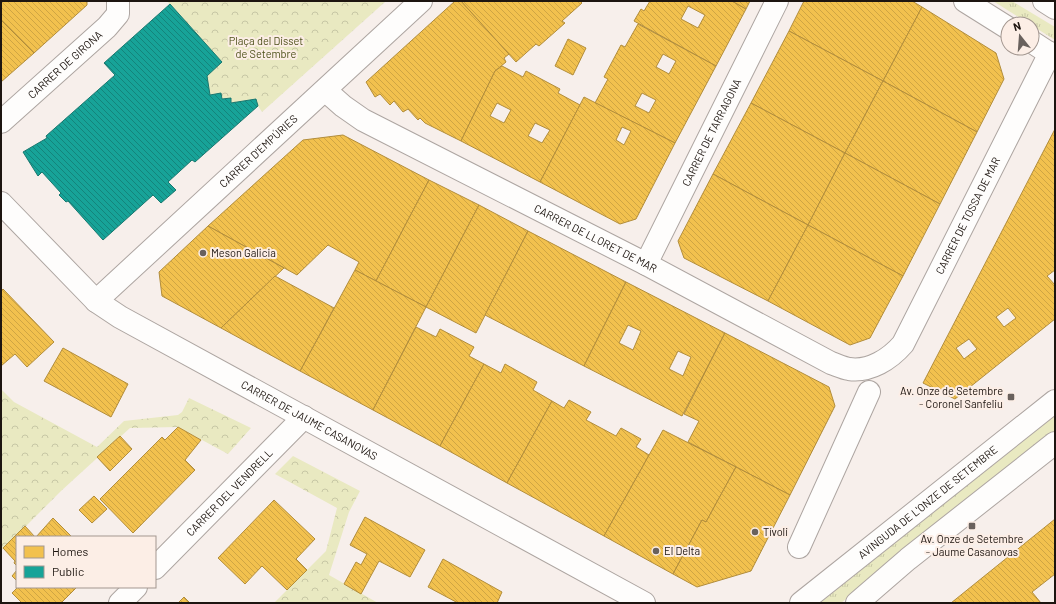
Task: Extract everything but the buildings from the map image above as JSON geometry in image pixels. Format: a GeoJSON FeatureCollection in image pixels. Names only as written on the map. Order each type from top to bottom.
{"type":"FeatureCollection","features":[{"type":"Feature","properties":{"kind":"street","name":"CARRER DE GIRONA"},"geometry":{"type":"LineString","coordinates":[[1,122],[107,27],[118,14],[118,1]]}},
{"type":"Feature","properties":{"kind":"street","name":"CARRER D'EMPÚRIES"},"geometry":{"type":"LineString","coordinates":[[96,301],[326,91],[421,1]]}},
{"type":"Feature","properties":{"kind":"street","name":"CARRER DE TARRAGONA"},"geometry":{"type":"LineString","coordinates":[[646,264],[777,1]]}},
{"type":"Feature","properties":{"kind":"street"},"geometry":{"type":"LineString","coordinates":[[965,1],[1000,23]]}},
{"type":"Feature","properties":{"kind":"street"},"geometry":{"type":"LineString","coordinates":[[1044,1],[1055,8]]}},
{"type":"Feature","properties":{"kind":"street","name":"CARRER DE TOSSA DE MAR"},"geometry":{"type":"LineString","coordinates":[[872,366],[893,356],[903,344],[1046,51]]}},
{"type":"Feature","properties":{"kind":"street","name":"CARRER DE LLORET DE MAR"},"geometry":{"type":"LineString","coordinates":[[326,91],[343,106],[363,120],[646,264],[831,363],[850,369],[872,366]]}},
{"type":"Feature","properties":{"kind":"street","name":"CARRER DE JAUME CASANOVAS"},"geometry":{"type":"LineString","coordinates":[[1,203],[96,301],[137,327],[644,603]]}},
{"type":"Feature","properties":{"kind":"street"},"geometry":{"type":"LineString","coordinates":[[799,547],[869,392]]}},
{"type":"Feature","properties":{"kind":"street","name":"AVINGUDA DE L'ONZE DE SETEMBRE"},"geometry":{"type":"LineString","coordinates":[[800,603],[1055,401]]}},
{"type":"Feature","properties":{"kind":"street","name":"CARRER DEL VENDRELL"},"geometry":{"type":"LineString","coordinates":[[156,567],[304,418]]}},
{"type":"Feature","properties":{"kind":"street"},"geometry":{"type":"LineString","coordinates":[[857,603],[908,559],[1055,443]]}},
{"type":"Feature","properties":{"kind":"street"},"geometry":{"type":"LineString","coordinates":[[120,603],[135,588]]}},
{"type":"Feature","properties":{"kind":"green space","name":"Plaça del Disset de Setembre"},"geometry":{"type":"Polygon","coordinates":[[[167,1],[386,1],[262,112],[256,99],[231,103],[230,98],[222,99],[220,93],[210,95],[207,76],[222,62],[167,1]]]}},
{"type":"Feature","properties":{"kind":"green space"},"geometry":{"type":"Polygon","coordinates":[[[993,1],[1012,1],[1037,16],[1017,16],[993,1]]]}},
{"type":"Feature","properties":{"kind":"green space"},"geometry":{"type":"Polygon","coordinates":[[[1040,18],[1055,27],[1055,40],[1040,31],[1040,18]]]}},
{"type":"Feature","properties":{"kind":"green space"},"geometry":{"type":"Polygon","coordinates":[[[1,389],[14,402],[97,447],[124,421],[178,415],[182,412],[189,398],[251,428],[228,454],[178,427],[130,428],[61,491],[1,551],[1,389]]]}},
{"type":"Feature","properties":{"kind":"green space"},"geometry":{"type":"Polygon","coordinates":[[[1055,414],[1055,431],[841,603],[820,603],[1055,414]]]}},
{"type":"Feature","properties":{"kind":"green space"},"geometry":{"type":"Polygon","coordinates":[[[293,456],[360,491],[349,512],[329,575],[378,603],[274,603],[326,551],[337,508],[275,474],[293,456]]]}},
{"type":"Feature","properties":{"kind":"place","name":"Meson Galicia"},"geometry":{"type":"Point","coordinates":[203,253]}},
{"type":"Feature","properties":{"kind":"place","name":"Av. Onze de Setembre - Coronel Sanfeliu"},"geometry":{"type":"Point","coordinates":[1011,397]}},
{"type":"Feature","properties":{"kind":"place","name":"Av. Onze de Setembre - Jaume Casanovas"},"geometry":{"type":"Point","coordinates":[972,526]}},
{"type":"Feature","properties":{"kind":"place","name":"Tívoli"},"geometry":{"type":"Point","coordinates":[755,532]}},
{"type":"Feature","properties":{"kind":"place","name":"El Delta"},"geometry":{"type":"Point","coordinates":[656,551]}}]}
